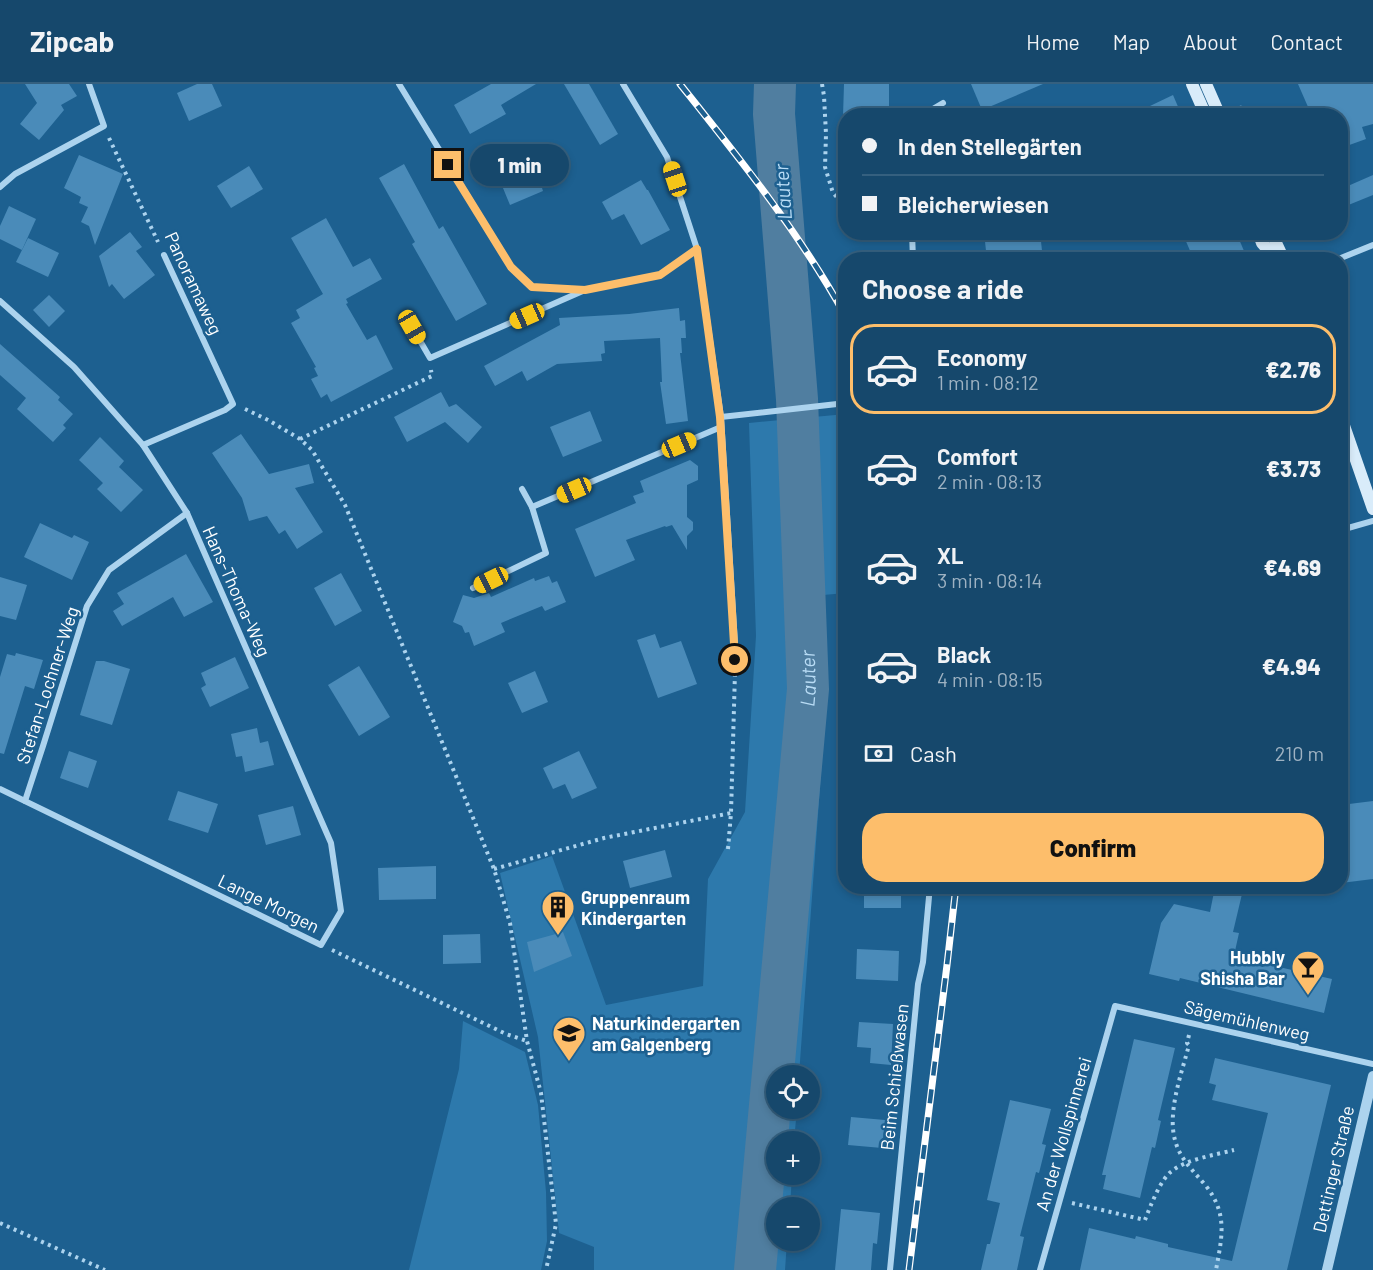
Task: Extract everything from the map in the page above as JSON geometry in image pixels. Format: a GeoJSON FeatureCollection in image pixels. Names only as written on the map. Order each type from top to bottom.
{"type":"FeatureCollection","features":[{"type":"Feature","properties":{"kind":"main road"},"geometry":{"type":"LineString","coordinates":[[1192,84],[1202,108]]}},
{"type":"Feature","properties":{"kind":"main road"},"geometry":{"type":"LineString","coordinates":[[1206,84],[1216,108]]}},
{"type":"Feature","properties":{"kind":"main road"},"geometry":{"type":"LineString","coordinates":[[1261,240],[1270,252]]}},
{"type":"Feature","properties":{"kind":"main road"},"geometry":{"type":"LineString","coordinates":[[1348,437],[1373,509]]}},
{"type":"Feature","properties":{"kind":"street"},"geometry":{"type":"LineString","coordinates":[[0,187],[15,174],[104,126],[89,84]]}},
{"type":"Feature","properties":{"kind":"street"},"geometry":{"type":"LineString","coordinates":[[399,84],[511,267],[532,287],[585,290]]}},
{"type":"Feature","properties":{"kind":"street"},"geometry":{"type":"LineString","coordinates":[[623,84],[667,157],[697,249],[721,427],[735,660]]}},
{"type":"Feature","properties":{"kind":"street"},"geometry":{"type":"LineString","coordinates":[[935,108],[943,103]]}},
{"type":"Feature","properties":{"kind":"street"},"geometry":{"type":"LineString","coordinates":[[1348,255],[1373,245]]}},
{"type":"Feature","properties":{"kind":"street"},"geometry":{"type":"LineString","coordinates":[[412,327],[430,358],[585,290],[660,275],[697,249]]}},
{"type":"Feature","properties":{"kind":"street","name":"Panoramaweg"},"geometry":{"type":"LineString","coordinates":[[164,255],[233,404]]}},
{"type":"Feature","properties":{"kind":"street","name":"Hans-Thoma-Weg"},"geometry":{"type":"LineString","coordinates":[[0,301],[74,367],[143,445],[187,513],[331,843],[341,911],[321,945]]}},
{"type":"Feature","properties":{"kind":"street"},"geometry":{"type":"LineString","coordinates":[[143,445],[225,411],[233,404]]}},
{"type":"Feature","properties":{"kind":"street"},"geometry":{"type":"LineString","coordinates":[[720,417],[838,405]]}},
{"type":"Feature","properties":{"kind":"street"},"geometry":{"type":"LineString","coordinates":[[532,507],[721,427]]}},
{"type":"Feature","properties":{"kind":"street"},"geometry":{"type":"LineString","coordinates":[[473,588],[546,553],[532,507],[522,489]]}},
{"type":"Feature","properties":{"kind":"street","name":"Stefan-Lochner-Weg"},"geometry":{"type":"LineString","coordinates":[[25,801],[87,606],[109,570],[187,513]]}},
{"type":"Feature","properties":{"kind":"street"},"geometry":{"type":"LineString","coordinates":[[1348,528],[1373,521]]}},
{"type":"Feature","properties":{"kind":"street","name":"Lange Morgen"},"geometry":{"type":"LineString","coordinates":[[0,789],[321,945]]}},
{"type":"Feature","properties":{"kind":"street","name":"Beim Schießwasen"},"geometry":{"type":"LineString","coordinates":[[890,1270],[918,984],[923,962],[929,894]]}},
{"type":"Feature","properties":{"kind":"street","name":"Sägemühlenweg"},"geometry":{"type":"LineString","coordinates":[[1115,1006],[1373,1064]]}},
{"type":"Feature","properties":{"kind":"street","name":"An der Wollspinnerei"},"geometry":{"type":"LineString","coordinates":[[1040,1270],[1115,1006]]}},
{"type":"Feature","properties":{"kind":"street","name":"Dettinger Straße"},"geometry":{"type":"LineString","coordinates":[[1327,1270],[1373,1076]]}},
{"type":"Feature","properties":{"kind":"path"},"geometry":{"type":"LineString","coordinates":[[822,84],[826,134],[825,167],[833,194],[838,199]]}},
{"type":"Feature","properties":{"kind":"path","name":"Panoramaweg"},"geometry":{"type":"LineString","coordinates":[[104,126],[164,255]]}},
{"type":"Feature","properties":{"kind":"path"},"geometry":{"type":"LineString","coordinates":[[300,439],[432,376]]}},
{"type":"Feature","properties":{"kind":"path"},"geometry":{"type":"LineString","coordinates":[[233,404],[268,420],[300,439],[312,450],[345,505],[494,869],[510,924],[527,1041],[541,1093],[556,1224],[546,1270]]}},
{"type":"Feature","properties":{"kind":"path"},"geometry":{"type":"LineString","coordinates":[[728,849],[735,660]]}},
{"type":"Feature","properties":{"kind":"path"},"geometry":{"type":"LineString","coordinates":[[494,869],[604,838],[731,813]]}},
{"type":"Feature","properties":{"kind":"path","name":"Lange Morgen"},"geometry":{"type":"LineString","coordinates":[[321,945],[506,1034],[527,1041]]}},
{"type":"Feature","properties":{"kind":"path"},"geometry":{"type":"LineString","coordinates":[[1192,1023],[1173,1120],[1175,1140],[1185,1164],[1207,1187],[1218,1206],[1222,1220],[1216,1270]]}},
{"type":"Feature","properties":{"kind":"path"},"geometry":{"type":"LineString","coordinates":[[1059,1200],[1145,1220],[1158,1191],[1170,1172],[1185,1164],[1234,1150]]}},
{"type":"Feature","properties":{"kind":"path"},"geometry":{"type":"LineString","coordinates":[[0,1223],[105,1270]]}},
{"type":"Feature","properties":{"kind":"shaded area"},"geometry":{"type":"Polygon","coordinates":[[[838,415],[838,594],[823,595],[827,691],[800,1065],[766,1065],[766,1119],[796,1119],[795,1131],[766,1131],[766,1185],[791,1185],[791,1197],[766,1197],[766,1251],[786,1251],[785,1270],[594,1270],[594,1247],[559,1233],[538,1037],[500,873],[552,856],[606,1005],[703,986],[708,879],[745,812],[756,636],[749,423],[838,415]]]}},
{"type":"Feature","properties":{"kind":"shaded area"},"geometry":{"type":"Polygon","coordinates":[[[463,1021],[525,1052],[538,1105],[546,1192],[547,1241],[541,1270],[409,1270],[459,1069],[463,1021]]]}},
{"type":"Feature","properties":{"kind":"building"},"geometry":{"type":"Polygon","coordinates":[[[25,84],[69,84],[77,96],[61,105],[64,110],[39,140],[20,124],[37,103],[25,84]]]}},
{"type":"Feature","properties":{"kind":"building"},"geometry":{"type":"Polygon","coordinates":[[[197,84],[212,84],[222,106],[189,121],[177,93],[197,84]]]}},
{"type":"Feature","properties":{"kind":"building"},"geometry":{"type":"Polygon","coordinates":[[[491,84],[536,84],[501,105],[506,114],[470,134],[454,105],[491,84]]]}},
{"type":"Feature","properties":{"kind":"building"},"geometry":{"type":"Polygon","coordinates":[[[564,84],[589,84],[618,134],[600,145],[564,84]]]}},
{"type":"Feature","properties":{"kind":"building"},"geometry":{"type":"Polygon","coordinates":[[[844,84],[889,84],[889,108],[843,108],[844,84]]]}},
{"type":"Feature","properties":{"kind":"building"},"geometry":{"type":"Polygon","coordinates":[[[971,84],[1043,84],[987,108],[981,108],[971,84]]]}},
{"type":"Feature","properties":{"kind":"building"},"geometry":{"type":"Polygon","coordinates":[[[1298,84],[1373,84],[1373,124],[1362,127],[1366,139],[1348,145],[1348,108],[1308,108],[1298,84]]]}},
{"type":"Feature","properties":{"kind":"building"},"geometry":{"type":"Polygon","coordinates":[[[1173,95],[1179,108],[1146,108],[1173,95]]]}},
{"type":"Feature","properties":{"kind":"building"},"geometry":{"type":"Polygon","coordinates":[[[79,155],[123,174],[95,245],[89,226],[81,222],[88,207],[79,203],[81,197],[64,188],[79,155]]]}},
{"type":"Feature","properties":{"kind":"building"},"geometry":{"type":"Polygon","coordinates":[[[541,158],[552,184],[542,188],[543,191],[510,205],[498,176],[541,158]]]}},
{"type":"Feature","properties":{"kind":"building"},"geometry":{"type":"Polygon","coordinates":[[[404,164],[439,229],[443,226],[487,304],[456,321],[412,244],[415,242],[379,178],[404,164]]]}},
{"type":"Feature","properties":{"kind":"building"},"geometry":{"type":"Polygon","coordinates":[[[249,166],[263,189],[231,208],[217,186],[249,166]]]}},
{"type":"Feature","properties":{"kind":"building"},"geometry":{"type":"Polygon","coordinates":[[[1373,175],[1373,195],[1348,205],[1348,186],[1373,175]]]}},
{"type":"Feature","properties":{"kind":"building"},"geometry":{"type":"Polygon","coordinates":[[[641,180],[670,230],[641,245],[624,214],[612,220],[602,202],[641,180]]]}},
{"type":"Feature","properties":{"kind":"building"},"geometry":{"type":"Polygon","coordinates":[[[9,206],[36,219],[22,250],[0,239],[0,226],[9,206]]]}},
{"type":"Feature","properties":{"kind":"building"},"geometry":{"type":"Polygon","coordinates":[[[326,218],[353,267],[370,258],[382,279],[346,299],[348,303],[346,304],[367,340],[376,335],[393,369],[331,402],[327,394],[321,398],[311,379],[318,376],[314,368],[316,367],[291,323],[300,318],[296,310],[323,294],[291,238],[326,218]]]}},
{"type":"Feature","properties":{"kind":"building"},"geometry":{"type":"Polygon","coordinates":[[[130,232],[142,247],[136,251],[155,275],[124,299],[112,284],[109,287],[99,256],[130,232]]]}},
{"type":"Feature","properties":{"kind":"building"},"geometry":{"type":"Polygon","coordinates":[[[28,238],[59,253],[48,277],[16,262],[28,238]]]}},
{"type":"Feature","properties":{"kind":"building"},"geometry":{"type":"Polygon","coordinates":[[[985,240],[1041,240],[1042,252],[986,252],[985,240]]]}},
{"type":"Feature","properties":{"kind":"building"},"geometry":{"type":"Polygon","coordinates":[[[1185,240],[1239,240],[1244,251],[1242,252],[1191,252],[1185,240]]]}},
{"type":"Feature","properties":{"kind":"building"},"geometry":{"type":"Polygon","coordinates":[[[49,295],[65,311],[49,327],[33,310],[49,295]]]}},
{"type":"Feature","properties":{"kind":"building"},"geometry":{"type":"Polygon","coordinates":[[[679,308],[680,321],[685,320],[686,338],[681,338],[682,353],[680,353],[688,421],[666,424],[660,382],[662,382],[660,338],[604,341],[605,353],[601,354],[602,361],[557,364],[527,381],[522,371],[495,386],[484,366],[560,325],[559,318],[629,314],[679,308]]]}},
{"type":"Feature","properties":{"kind":"building"},"geometry":{"type":"Polygon","coordinates":[[[0,344],[60,397],[58,400],[73,414],[63,425],[66,428],[53,442],[17,409],[26,398],[0,375],[0,344]]]}},
{"type":"Feature","properties":{"kind":"building"},"geometry":{"type":"Polygon","coordinates":[[[441,392],[449,407],[456,404],[482,427],[468,443],[445,422],[407,442],[394,417],[441,392]]]}},
{"type":"Feature","properties":{"kind":"building"},"geometry":{"type":"Polygon","coordinates":[[[590,411],[602,441],[563,457],[550,427],[590,411]]]}},
{"type":"Feature","properties":{"kind":"building"},"geometry":{"type":"Polygon","coordinates":[[[241,434],[269,474],[309,464],[314,483],[295,488],[323,532],[297,549],[285,530],[279,534],[267,516],[249,521],[242,498],[212,453],[241,434]]]}},
{"type":"Feature","properties":{"kind":"building"},"geometry":{"type":"Polygon","coordinates":[[[100,437],[124,461],[119,467],[143,490],[121,512],[97,489],[103,483],[79,460],[100,437]]]}},
{"type":"Feature","properties":{"kind":"building"},"geometry":{"type":"Polygon","coordinates":[[[690,460],[698,466],[698,480],[687,485],[687,517],[693,522],[693,530],[687,536],[687,550],[672,525],[665,526],[626,540],[635,560],[595,577],[575,529],[636,503],[633,496],[644,492],[640,481],[690,460]]]}},
{"type":"Feature","properties":{"kind":"building"},"geometry":{"type":"Polygon","coordinates":[[[40,523],[72,538],[74,535],[89,542],[72,580],[24,557],[40,523]]]}},
{"type":"Feature","properties":{"kind":"building"},"geometry":{"type":"Polygon","coordinates":[[[186,554],[213,602],[184,617],[173,597],[122,626],[113,611],[124,604],[117,593],[186,554]]]}},
{"type":"Feature","properties":{"kind":"building"},"geometry":{"type":"Polygon","coordinates":[[[341,573],[362,611],[335,626],[314,588],[341,573]]]}},
{"type":"Feature","properties":{"kind":"building"},"geometry":{"type":"Polygon","coordinates":[[[549,576],[552,583],[557,581],[566,602],[545,611],[542,606],[501,623],[505,632],[474,646],[469,632],[465,633],[462,626],[453,622],[463,595],[474,598],[489,593],[491,597],[534,578],[535,581],[549,576]]]}},
{"type":"Feature","properties":{"kind":"building"},"geometry":{"type":"Polygon","coordinates":[[[0,577],[27,585],[16,620],[0,616],[0,577]]]}},
{"type":"Feature","properties":{"kind":"building"},"geometry":{"type":"Polygon","coordinates":[[[655,634],[660,648],[681,641],[697,684],[658,698],[637,640],[655,634]]]}},
{"type":"Feature","properties":{"kind":"building"},"geometry":{"type":"Polygon","coordinates":[[[16,653],[43,660],[34,689],[25,686],[4,754],[0,753],[0,677],[7,654],[15,656],[16,653]]]}},
{"type":"Feature","properties":{"kind":"building"},"geometry":{"type":"Polygon","coordinates":[[[235,657],[249,688],[210,707],[201,688],[206,685],[201,673],[235,657]]]}},
{"type":"Feature","properties":{"kind":"building"},"geometry":{"type":"Polygon","coordinates":[[[96,661],[104,661],[130,669],[112,725],[80,715],[96,661]]]}},
{"type":"Feature","properties":{"kind":"building"},"geometry":{"type":"Polygon","coordinates":[[[359,666],[390,717],[359,736],[328,685],[359,666]]]}},
{"type":"Feature","properties":{"kind":"building"},"geometry":{"type":"Polygon","coordinates":[[[535,671],[548,702],[522,713],[508,683],[535,671]]]}},
{"type":"Feature","properties":{"kind":"building"},"geometry":{"type":"Polygon","coordinates":[[[257,728],[260,743],[268,741],[274,765],[245,772],[242,756],[236,757],[231,734],[257,728]]]}},
{"type":"Feature","properties":{"kind":"building"},"geometry":{"type":"Polygon","coordinates":[[[69,751],[97,761],[88,788],[60,778],[69,751]]]}},
{"type":"Feature","properties":{"kind":"building"},"geometry":{"type":"Polygon","coordinates":[[[579,751],[597,788],[572,799],[565,784],[553,789],[543,768],[579,751]]]}},
{"type":"Feature","properties":{"kind":"building"},"geometry":{"type":"Polygon","coordinates":[[[178,791],[218,804],[208,833],[168,820],[178,791]]]}},
{"type":"Feature","properties":{"kind":"building"},"geometry":{"type":"Polygon","coordinates":[[[1373,801],[1373,879],[1348,882],[1348,804],[1373,801]]]}},
{"type":"Feature","properties":{"kind":"building"},"geometry":{"type":"Polygon","coordinates":[[[293,806],[301,835],[266,845],[258,815],[293,806]]]}},
{"type":"Feature","properties":{"kind":"building"},"geometry":{"type":"Polygon","coordinates":[[[665,850],[672,877],[630,888],[623,861],[665,850]]]}},
{"type":"Feature","properties":{"kind":"building"},"geometry":{"type":"Polygon","coordinates":[[[436,866],[436,899],[379,900],[378,868],[436,866]]]}},
{"type":"Feature","properties":{"kind":"building"},"geometry":{"type":"Polygon","coordinates":[[[864,894],[901,894],[901,908],[864,908],[864,894]]]}},
{"type":"Feature","properties":{"kind":"building"},"geometry":{"type":"Polygon","coordinates":[[[1214,894],[1242,894],[1233,932],[1239,933],[1233,960],[1263,967],[1265,964],[1332,979],[1324,1013],[1180,978],[1179,981],[1149,974],[1161,923],[1174,904],[1210,912],[1214,894]]]}},
{"type":"Feature","properties":{"kind":"building"},"geometry":{"type":"Polygon","coordinates":[[[563,932],[572,956],[534,972],[527,942],[563,932]]]}},
{"type":"Feature","properties":{"kind":"building"},"geometry":{"type":"Polygon","coordinates":[[[480,934],[481,963],[443,964],[443,935],[480,934]]]}},
{"type":"Feature","properties":{"kind":"building"},"geometry":{"type":"Polygon","coordinates":[[[857,949],[899,951],[898,981],[856,979],[857,949]]]}},
{"type":"Feature","properties":{"kind":"building"},"geometry":{"type":"Polygon","coordinates":[[[859,1022],[893,1024],[891,1065],[870,1063],[871,1048],[857,1047],[859,1022]]]}},
{"type":"Feature","properties":{"kind":"building"},"geometry":{"type":"Polygon","coordinates":[[[1134,1039],[1175,1048],[1158,1120],[1161,1121],[1155,1148],[1152,1147],[1140,1198],[1103,1189],[1106,1175],[1102,1175],[1134,1039]]]}},
{"type":"Feature","properties":{"kind":"building"},"geometry":{"type":"Polygon","coordinates":[[[1215,1058],[1331,1085],[1287,1270],[1080,1270],[1089,1228],[1135,1239],[1136,1236],[1168,1244],[1168,1247],[1232,1261],[1268,1113],[1212,1100],[1216,1085],[1209,1083],[1215,1058]]]}},
{"type":"Feature","properties":{"kind":"building"},"geometry":{"type":"Polygon","coordinates":[[[1010,1100],[1051,1109],[1042,1144],[1046,1145],[1039,1173],[1036,1172],[1020,1236],[1024,1237],[1017,1270],[981,1270],[1000,1203],[987,1200],[1010,1100]]]}},
{"type":"Feature","properties":{"kind":"building"},"geometry":{"type":"Polygon","coordinates":[[[851,1117],[885,1120],[882,1148],[848,1145],[851,1117]]]}},
{"type":"Feature","properties":{"kind":"building"},"geometry":{"type":"Polygon","coordinates":[[[841,1209],[880,1213],[877,1244],[873,1243],[871,1270],[835,1270],[841,1209]]]}},
{"type":"Feature","properties":{"kind":"waterway","name":"Lauter"},"geometry":{"type":"LineString","coordinates":[[755,1270],[808,689],[797,399],[774,114],[775,84]]}},
{"type":"Feature","properties":{"kind":"railway"},"geometry":{"type":"LineString","coordinates":[[680,84],[789,226],[838,303]]}},
{"type":"Feature","properties":{"kind":"railway"},"geometry":{"type":"LineString","coordinates":[[909,1270],[955,894]]}},
{"type":"Feature","properties":{"kind":"place","name":"Gruppenraum Kindergarten"},"geometry":{"type":"Point","coordinates":[558,936]}},
{"type":"Feature","properties":{"kind":"place","name":"Hubbly Shisha Bar"},"geometry":{"type":"Point","coordinates":[1308,996]}},
{"type":"Feature","properties":{"kind":"place","name":"Naturkindergarten am Galgenberg"},"geometry":{"type":"Point","coordinates":[569,1062]}},
{"type":"Feature","properties":{"kind":"route"},"geometry":{"type":"LineString","coordinates":[[448,165],[511,267],[532,287],[585,290],[660,275],[697,249],[720,417],[735,660]]}}]}
